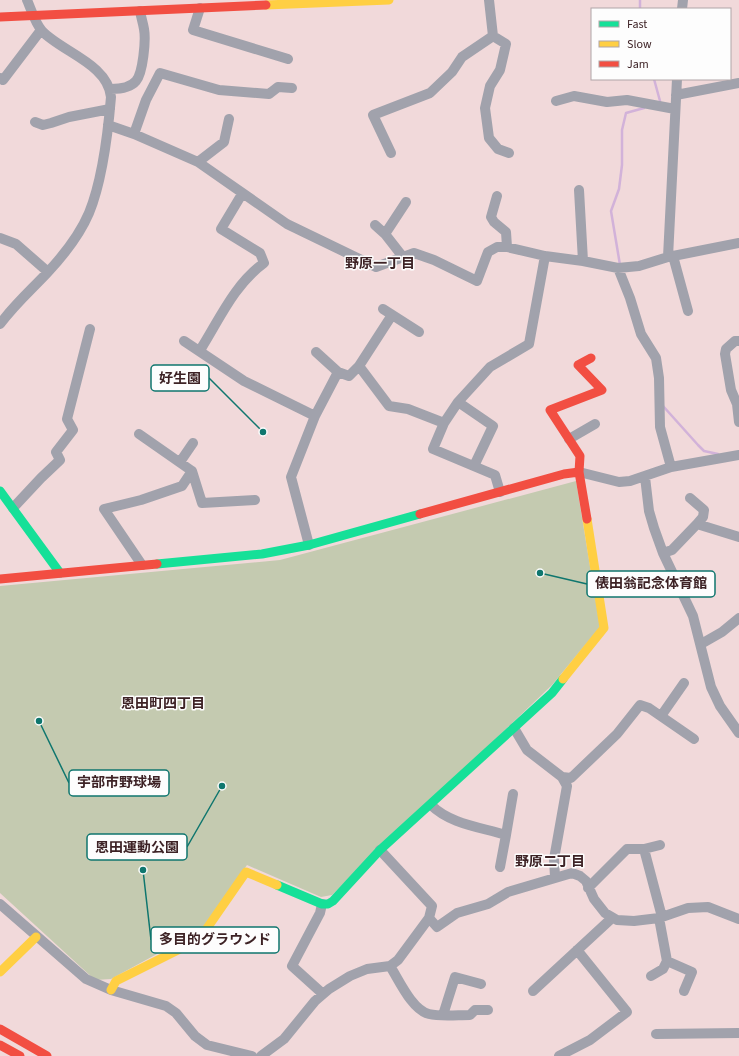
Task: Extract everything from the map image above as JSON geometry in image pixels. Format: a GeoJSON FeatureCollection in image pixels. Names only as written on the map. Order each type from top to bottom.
{"type":"FeatureCollection","features":[{"type":"Feature","properties":{"kind":"main road"},"geometry":{"type":"LineString","coordinates":[[0,17],[390,0]]}},
{"type":"Feature","properties":{"kind":"main road"},"geometry":{"type":"LineString","coordinates":[[111,990],[116,981],[192,943],[203,934],[246,872],[322,904],[328,904],[334,901],[380,850],[552,693],[604,628],[579,472],[580,456],[550,410],[602,390],[578,365],[591,358]]}},
{"type":"Feature","properties":{"kind":"main road"},"geometry":{"type":"LineString","coordinates":[[0,579],[262,554],[309,545],[564,474],[579,472]]}},
{"type":"Feature","properties":{"kind":"main road"},"geometry":{"type":"LineString","coordinates":[[0,491],[60,573]]}},
{"type":"Feature","properties":{"kind":"main road"},"geometry":{"type":"LineString","coordinates":[[0,972],[36,937]]}},
{"type":"Feature","properties":{"kind":"main road"},"geometry":{"type":"LineString","coordinates":[[0,1029],[47,1056]]}},
{"type":"Feature","properties":{"kind":"main road"},"geometry":{"type":"LineString","coordinates":[[0,1045],[20,1056]]}},
{"type":"Feature","properties":{"kind":"street"},"geometry":{"type":"LineString","coordinates":[[0,324],[16,304],[48,272],[74,238],[88,214],[100,175],[110,109],[111,89],[93,67],[65,49],[41,30],[27,0]]}},
{"type":"Feature","properties":{"kind":"street"},"geometry":{"type":"LineString","coordinates":[[489,0],[493,36]]}},
{"type":"Feature","properties":{"kind":"street"},"geometry":{"type":"LineString","coordinates":[[200,8],[193,30],[288,59]]}},
{"type":"Feature","properties":{"kind":"street"},"geometry":{"type":"LineString","coordinates":[[111,89],[124,88],[137,80],[145,43],[140,11]]}},
{"type":"Feature","properties":{"kind":"street"},"geometry":{"type":"LineString","coordinates":[[0,78],[3,80],[41,30]]}},
{"type":"Feature","properties":{"kind":"street"},"geometry":{"type":"LineString","coordinates":[[493,36],[506,44],[500,70],[490,86],[485,108],[489,138],[498,149],[509,153]]}},
{"type":"Feature","properties":{"kind":"street"},"geometry":{"type":"LineString","coordinates":[[392,153],[373,115],[430,92],[452,72],[462,57],[493,36]]}},
{"type":"Feature","properties":{"kind":"street"},"geometry":{"type":"LineString","coordinates":[[134,134],[146,100],[161,69],[219,90],[269,94],[278,87],[292,88]]}},
{"type":"Feature","properties":{"kind":"street"},"geometry":{"type":"LineString","coordinates":[[677,80],[670,256],[688,311]]}},
{"type":"Feature","properties":{"kind":"street"},"geometry":{"type":"LineString","coordinates":[[676,95],[739,83]]}},
{"type":"Feature","properties":{"kind":"street"},"geometry":{"type":"LineString","coordinates":[[556,101],[574,96],[602,101],[627,100],[676,109]]}},
{"type":"Feature","properties":{"kind":"street"},"geometry":{"type":"LineString","coordinates":[[35,122],[43,125],[110,109]]}},
{"type":"Feature","properties":{"kind":"street"},"geometry":{"type":"LineString","coordinates":[[198,162],[224,142],[229,119]]}},
{"type":"Feature","properties":{"kind":"street"},"geometry":{"type":"LineString","coordinates":[[108,125],[134,134],[198,162],[287,224],[376,267],[414,253],[434,260],[477,281],[488,252],[497,247],[507,246],[545,256],[583,261],[618,268],[639,266],[670,256],[739,243]]}},
{"type":"Feature","properties":{"kind":"street"},"geometry":{"type":"LineString","coordinates":[[578,190],[583,261]]}},
{"type":"Feature","properties":{"kind":"street"},"geometry":{"type":"LineString","coordinates":[[202,347],[238,289],[253,271],[264,263],[260,253],[221,229],[242,194]]}},
{"type":"Feature","properties":{"kind":"street"},"geometry":{"type":"LineString","coordinates":[[497,196],[491,217],[494,222],[506,232],[507,246]]}},
{"type":"Feature","properties":{"kind":"street"},"geometry":{"type":"LineString","coordinates":[[385,234],[406,202]]}},
{"type":"Feature","properties":{"kind":"street"},"geometry":{"type":"LineString","coordinates":[[376,225],[403,257]]}},
{"type":"Feature","properties":{"kind":"street"},"geometry":{"type":"LineString","coordinates":[[0,238],[16,244],[48,272]]}},
{"type":"Feature","properties":{"kind":"street"},"geometry":{"type":"LineString","coordinates":[[500,492],[495,475],[433,450],[444,423],[458,402],[490,367],[529,344],[545,256]]}},
{"type":"Feature","properties":{"kind":"street"},"geometry":{"type":"LineString","coordinates":[[618,268],[630,298],[641,334],[656,358],[659,378],[660,427],[671,467]]}},
{"type":"Feature","properties":{"kind":"street"},"geometry":{"type":"LineString","coordinates":[[383,309],[419,332]]}},
{"type":"Feature","properties":{"kind":"street"},"geometry":{"type":"LineString","coordinates":[[316,352],[338,372],[349,376],[359,366],[392,315]]}},
{"type":"Feature","properties":{"kind":"street"},"geometry":{"type":"LineString","coordinates":[[13,508],[60,460],[56,452],[74,430],[67,419],[90,329]]}},
{"type":"Feature","properties":{"kind":"street"},"geometry":{"type":"LineString","coordinates":[[735,337],[726,349],[725,354],[731,390],[737,404],[739,422]]}},
{"type":"Feature","properties":{"kind":"street"},"geometry":{"type":"LineString","coordinates":[[184,341],[244,381],[315,416]]}},
{"type":"Feature","properties":{"kind":"street"},"geometry":{"type":"LineString","coordinates":[[359,366],[389,406],[408,409],[444,423]]}},
{"type":"Feature","properties":{"kind":"street"},"geometry":{"type":"LineString","coordinates":[[309,545],[291,477],[315,416],[338,372]]}},
{"type":"Feature","properties":{"kind":"street"},"geometry":{"type":"LineString","coordinates":[[458,402],[493,426],[474,466]]}},
{"type":"Feature","properties":{"kind":"street"},"geometry":{"type":"LineString","coordinates":[[569,439],[595,424]]}},
{"type":"Feature","properties":{"kind":"street"},"geometry":{"type":"LineString","coordinates":[[139,434],[192,471],[202,503],[255,500]]}},
{"type":"Feature","properties":{"kind":"street"},"geometry":{"type":"LineString","coordinates":[[180,462],[193,443]]}},
{"type":"Feature","properties":{"kind":"street"},"geometry":{"type":"LineString","coordinates":[[579,472],[619,482],[645,477],[671,467],[739,453]]}},
{"type":"Feature","properties":{"kind":"street"},"geometry":{"type":"LineString","coordinates":[[142,565],[104,509],[182,486],[192,471]]}},
{"type":"Feature","properties":{"kind":"street"},"geometry":{"type":"LineString","coordinates":[[645,477],[649,511],[663,553],[693,616],[711,687],[720,706],[739,733]]}},
{"type":"Feature","properties":{"kind":"street"},"geometry":{"type":"LineString","coordinates":[[663,553],[672,550],[703,517],[704,510],[690,498]]}},
{"type":"Feature","properties":{"kind":"street"},"geometry":{"type":"LineString","coordinates":[[697,524],[739,537]]}},
{"type":"Feature","properties":{"kind":"street"},"geometry":{"type":"LineString","coordinates":[[701,644],[722,632],[739,618]]}},
{"type":"Feature","properties":{"kind":"street"},"geometry":{"type":"LineString","coordinates":[[661,716],[684,683]]}},
{"type":"Feature","properties":{"kind":"street"},"geometry":{"type":"LineString","coordinates":[[562,777],[571,778],[617,734],[640,705],[649,708],[694,739]]}},
{"type":"Feature","properties":{"kind":"street"},"geometry":{"type":"LineString","coordinates":[[514,728],[527,750],[562,777],[567,786],[554,859],[555,877]]}},
{"type":"Feature","properties":{"kind":"street"},"geometry":{"type":"LineString","coordinates":[[500,867],[513,794]]}},
{"type":"Feature","properties":{"kind":"street"},"geometry":{"type":"LineString","coordinates":[[431,804],[441,815],[448,818],[506,835]]}},
{"type":"Feature","properties":{"kind":"street"},"geometry":{"type":"LineString","coordinates":[[588,888],[627,849],[644,849],[660,846]]}},
{"type":"Feature","properties":{"kind":"street"},"geometry":{"type":"LineString","coordinates":[[644,849],[661,917],[667,961],[663,969],[651,976]]}},
{"type":"Feature","properties":{"kind":"street"},"geometry":{"type":"LineString","coordinates":[[261,1056],[284,1038],[315,1001],[323,994],[350,976],[367,969],[390,966],[398,960],[430,918],[432,906],[380,850]]}},
{"type":"Feature","properties":{"kind":"street"},"geometry":{"type":"LineString","coordinates":[[430,918],[437,927],[457,913],[488,904],[508,892],[572,873],[580,876],[586,881],[594,899],[612,918],[634,921],[661,917],[688,908],[708,907],[739,919]]}},
{"type":"Feature","properties":{"kind":"street"},"geometry":{"type":"LineString","coordinates":[[0,904],[36,937],[58,953],[86,979],[111,990],[166,1006],[176,1013],[195,1036],[207,1045],[252,1056]]}},
{"type":"Feature","properties":{"kind":"street"},"geometry":{"type":"LineString","coordinates":[[322,904],[320,913],[292,966],[323,994]]}},
{"type":"Feature","properties":{"kind":"street"},"geometry":{"type":"LineString","coordinates":[[533,991],[612,918]]}},
{"type":"Feature","properties":{"kind":"street"},"geometry":{"type":"LineString","coordinates":[[559,1056],[590,1040],[627,1012],[577,950]]}},
{"type":"Feature","properties":{"kind":"street"},"geometry":{"type":"LineString","coordinates":[[667,961],[692,972],[684,991]]}},
{"type":"Feature","properties":{"kind":"street"},"geometry":{"type":"LineString","coordinates":[[390,966],[414,1005],[422,1011],[429,1014],[470,1015],[475,1010],[488,1010]]}},
{"type":"Feature","properties":{"kind":"street"},"geometry":{"type":"LineString","coordinates":[[443,1015],[455,977],[481,984]]}},
{"type":"Feature","properties":{"kind":"street"},"geometry":{"type":"LineString","coordinates":[[656,1034],[739,1033]]}},
{"type":"Feature","properties":{"kind":"green space"},"geometry":{"type":"Polygon","coordinates":[[[576,481],[600,627],[552,685],[332,895],[321,897],[247,865],[201,930],[111,979],[95,980],[0,893],[0,586],[280,560],[576,481]]]}},
{"type":"Feature","properties":{"kind":"waterway"},"geometry":{"type":"LineString","coordinates":[[640,0],[640,8]]}},
{"type":"Feature","properties":{"kind":"waterway"},"geometry":{"type":"LineString","coordinates":[[654,80],[660,101]]}},
{"type":"Feature","properties":{"kind":"waterway"},"geometry":{"type":"LineString","coordinates":[[620,265],[611,211],[619,189],[622,165],[622,130],[626,113],[644,108]]}},
{"type":"Feature","properties":{"kind":"waterway"},"geometry":{"type":"LineString","coordinates":[[663,406],[704,451],[718,454]]}},
{"type":"Feature","properties":{"kind":"traffic: fast"},"geometry":{"type":"LineString","coordinates":[[0,491],[60,573]]}},
{"type":"Feature","properties":{"kind":"traffic: fast"},"geometry":{"type":"LineString","coordinates":[[157,564],[262,554],[309,545],[420,514]]}},
{"type":"Feature","properties":{"kind":"traffic: fast"},"geometry":{"type":"LineString","coordinates":[[277,885],[322,904],[328,904],[333,901],[380,850],[552,693],[563,679]]}},
{"type":"Feature","properties":{"kind":"traffic: slow"},"geometry":{"type":"LineString","coordinates":[[266,5],[389,0]]}},
{"type":"Feature","properties":{"kind":"traffic: slow"},"geometry":{"type":"LineString","coordinates":[[563,679],[604,628],[587,519]]}},
{"type":"Feature","properties":{"kind":"traffic: slow"},"geometry":{"type":"LineString","coordinates":[[111,990],[116,981],[192,943],[203,934],[246,872],[277,885]]}},
{"type":"Feature","properties":{"kind":"traffic: slow"},"geometry":{"type":"LineString","coordinates":[[0,972],[36,937]]}},
{"type":"Feature","properties":{"kind":"traffic: jam"},"geometry":{"type":"LineString","coordinates":[[0,17],[266,5]]}},
{"type":"Feature","properties":{"kind":"traffic: jam"},"geometry":{"type":"LineString","coordinates":[[587,519],[579,472],[580,456],[550,410],[602,390],[578,365],[591,358]]}},
{"type":"Feature","properties":{"kind":"traffic: jam"},"geometry":{"type":"LineString","coordinates":[[420,514],[564,474],[579,472]]}},
{"type":"Feature","properties":{"kind":"traffic: jam"},"geometry":{"type":"LineString","coordinates":[[0,579],[157,564]]}},
{"type":"Feature","properties":{"kind":"traffic: jam"},"geometry":{"type":"LineString","coordinates":[[0,1029],[47,1056]]}},
{"type":"Feature","properties":{"kind":"traffic: jam"},"geometry":{"type":"LineString","coordinates":[[0,1045],[20,1056]]}},
{"type":"Feature","properties":{"kind":"place","name":"好生園"},"geometry":{"type":"Point","coordinates":[263,432]}},
{"type":"Feature","properties":{"kind":"place","name":"俵田翁記念体育館"},"geometry":{"type":"Point","coordinates":[540,573]}},
{"type":"Feature","properties":{"kind":"place","name":"宇部市野球場"},"geometry":{"type":"Point","coordinates":[39,721]}},
{"type":"Feature","properties":{"kind":"place","name":"恩田運動公園"},"geometry":{"type":"Point","coordinates":[222,786]}},
{"type":"Feature","properties":{"kind":"place","name":"多目的グラウンド"},"geometry":{"type":"Point","coordinates":[143,870]}},
{"type":"Feature","properties":{"kind":"district","name":"野原一丁目"},"geometry":{"type":"Point","coordinates":[380,264]}},
{"type":"Feature","properties":{"kind":"district","name":"恩田町四丁目"},"geometry":{"type":"Point","coordinates":[163,704]}},
{"type":"Feature","properties":{"kind":"district","name":"野原二丁目"},"geometry":{"type":"Point","coordinates":[550,862]}}]}
